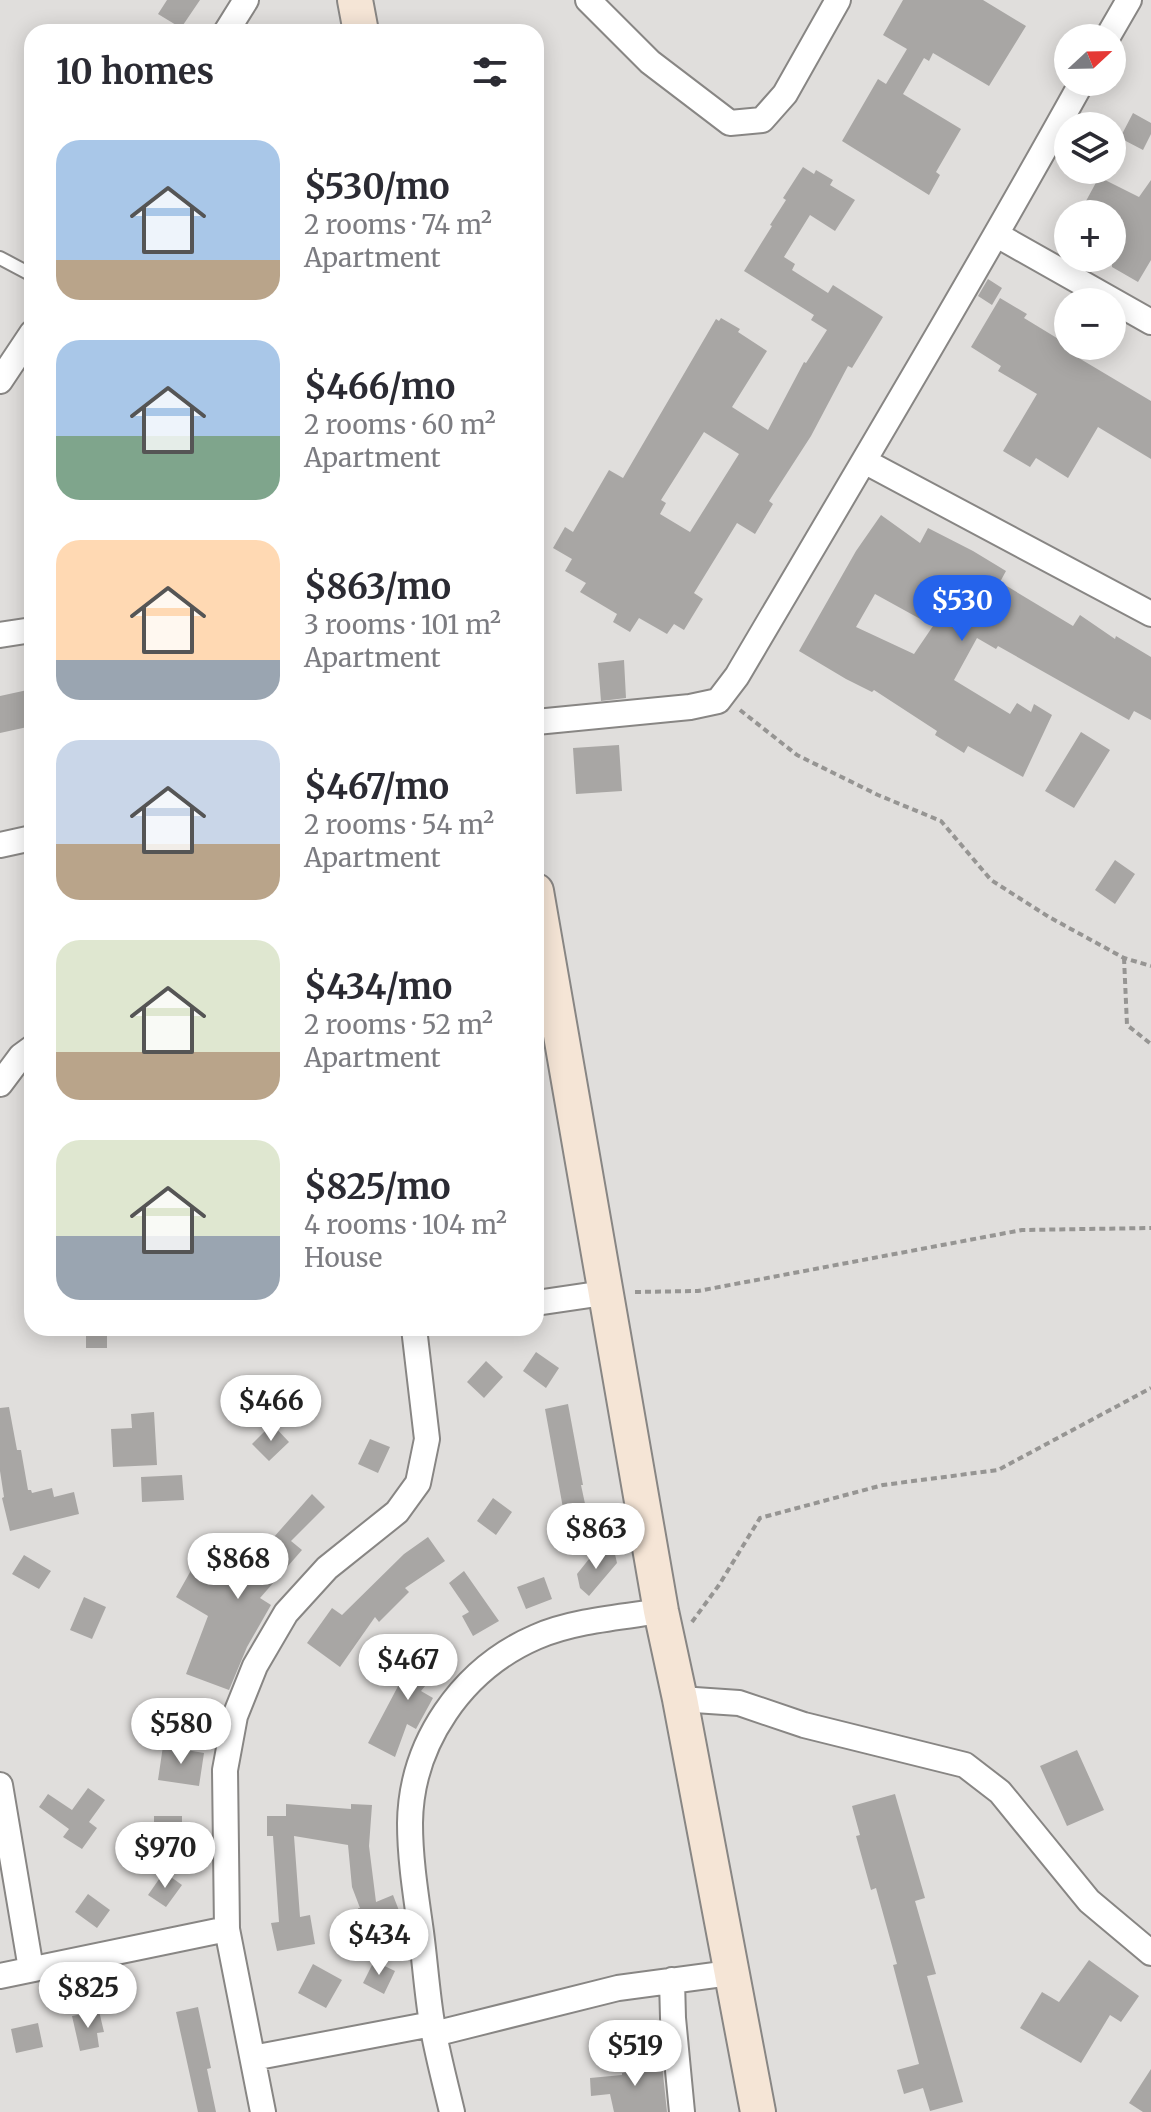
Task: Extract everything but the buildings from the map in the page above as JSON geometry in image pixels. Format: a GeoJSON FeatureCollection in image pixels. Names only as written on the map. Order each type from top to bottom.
{"type":"FeatureCollection","features":[{"type":"Feature","properties":{"kind":"street"},"geometry":{"type":"LineString","coordinates":[[231,24],[246,0]]}},
{"type":"Feature","properties":{"kind":"street"},"geometry":{"type":"LineString","coordinates":[[355,0],[360,24]]}},
{"type":"Feature","properties":{"kind":"street"},"geometry":{"type":"LineString","coordinates":[[588,0],[650,62],[730,123],[762,120],[785,94],[838,0]]}},
{"type":"Feature","properties":{"kind":"street"},"geometry":{"type":"LineString","coordinates":[[1099,0],[1125,6],[1115,24]]}},
{"type":"Feature","properties":{"kind":"street"},"geometry":{"type":"LineString","coordinates":[[544,721],[690,707],[718,701],[737,676],[864,461],[997,235],[1074,96]]}},
{"type":"Feature","properties":{"kind":"street"},"geometry":{"type":"LineString","coordinates":[[997,235],[1151,322]]}},
{"type":"Feature","properties":{"kind":"street"},"geometry":{"type":"LineString","coordinates":[[0,381],[24,345]]}},
{"type":"Feature","properties":{"kind":"street"},"geometry":{"type":"LineString","coordinates":[[864,461],[1151,614]]}},
{"type":"Feature","properties":{"kind":"street"},"geometry":{"type":"LineString","coordinates":[[0,635],[24,631]]}},
{"type":"Feature","properties":{"kind":"street"},"geometry":{"type":"LineString","coordinates":[[0,845],[24,840]]}},
{"type":"Feature","properties":{"kind":"street"},"geometry":{"type":"LineString","coordinates":[[544,938],[661,1611],[758,2112]]}},
{"type":"Feature","properties":{"kind":"street"},"geometry":{"type":"LineString","coordinates":[[0,1084],[24,1054]]}},
{"type":"Feature","properties":{"kind":"street"},"geometry":{"type":"LineString","coordinates":[[544,1302],[604,1293]]}},
{"type":"Feature","properties":{"kind":"street"},"geometry":{"type":"LineString","coordinates":[[263,2112],[227,1929],[225,1770],[235,1716],[255,1666],[286,1613],[327,1568],[397,1512],[418,1483],[427,1439],[415,1336]]}},
{"type":"Feature","properties":{"kind":"street"},"geometry":{"type":"LineString","coordinates":[[452,2112],[433,2029],[415,1890],[410,1822],[416,1774],[437,1724],[457,1695],[496,1659],[537,1636],[602,1619],[661,1611]]}},
{"type":"Feature","properties":{"kind":"street"},"geometry":{"type":"LineString","coordinates":[[680,1699],[739,1703],[804,1725],[965,1765],[1000,1792],[1089,1901],[1151,1953]]}},
{"type":"Feature","properties":{"kind":"street"},"geometry":{"type":"LineString","coordinates":[[0,1785],[31,1969]]}},
{"type":"Feature","properties":{"kind":"street"},"geometry":{"type":"LineString","coordinates":[[0,1976],[227,1929]]}},
{"type":"Feature","properties":{"kind":"street"},"geometry":{"type":"LineString","coordinates":[[253,2058],[433,2029],[672,1980],[730,1973]]}},
{"type":"Feature","properties":{"kind":"street"},"geometry":{"type":"LineString","coordinates":[[672,1980],[682,2112]]}},
{"type":"Feature","properties":{"kind":"lane"},"geometry":{"type":"LineString","coordinates":[[0,258],[24,271]]}},
{"type":"Feature","properties":{"kind":"path"},"geometry":{"type":"LineString","coordinates":[[722,696],[797,755],[878,795],[941,821],[991,880],[1049,917],[1124,958],[1151,966]]}},
{"type":"Feature","properties":{"kind":"path"},"geometry":{"type":"LineString","coordinates":[[1124,958],[1127,1025],[1151,1044]]}},
{"type":"Feature","properties":{"kind":"path"},"geometry":{"type":"LineString","coordinates":[[604,1293],[698,1291],[1022,1230],[1151,1228]]}},
{"type":"Feature","properties":{"kind":"path"},"geometry":{"type":"LineString","coordinates":[[670,1654],[719,1585],[760,1518],[883,1485],[998,1470],[1151,1388]]}}]}
